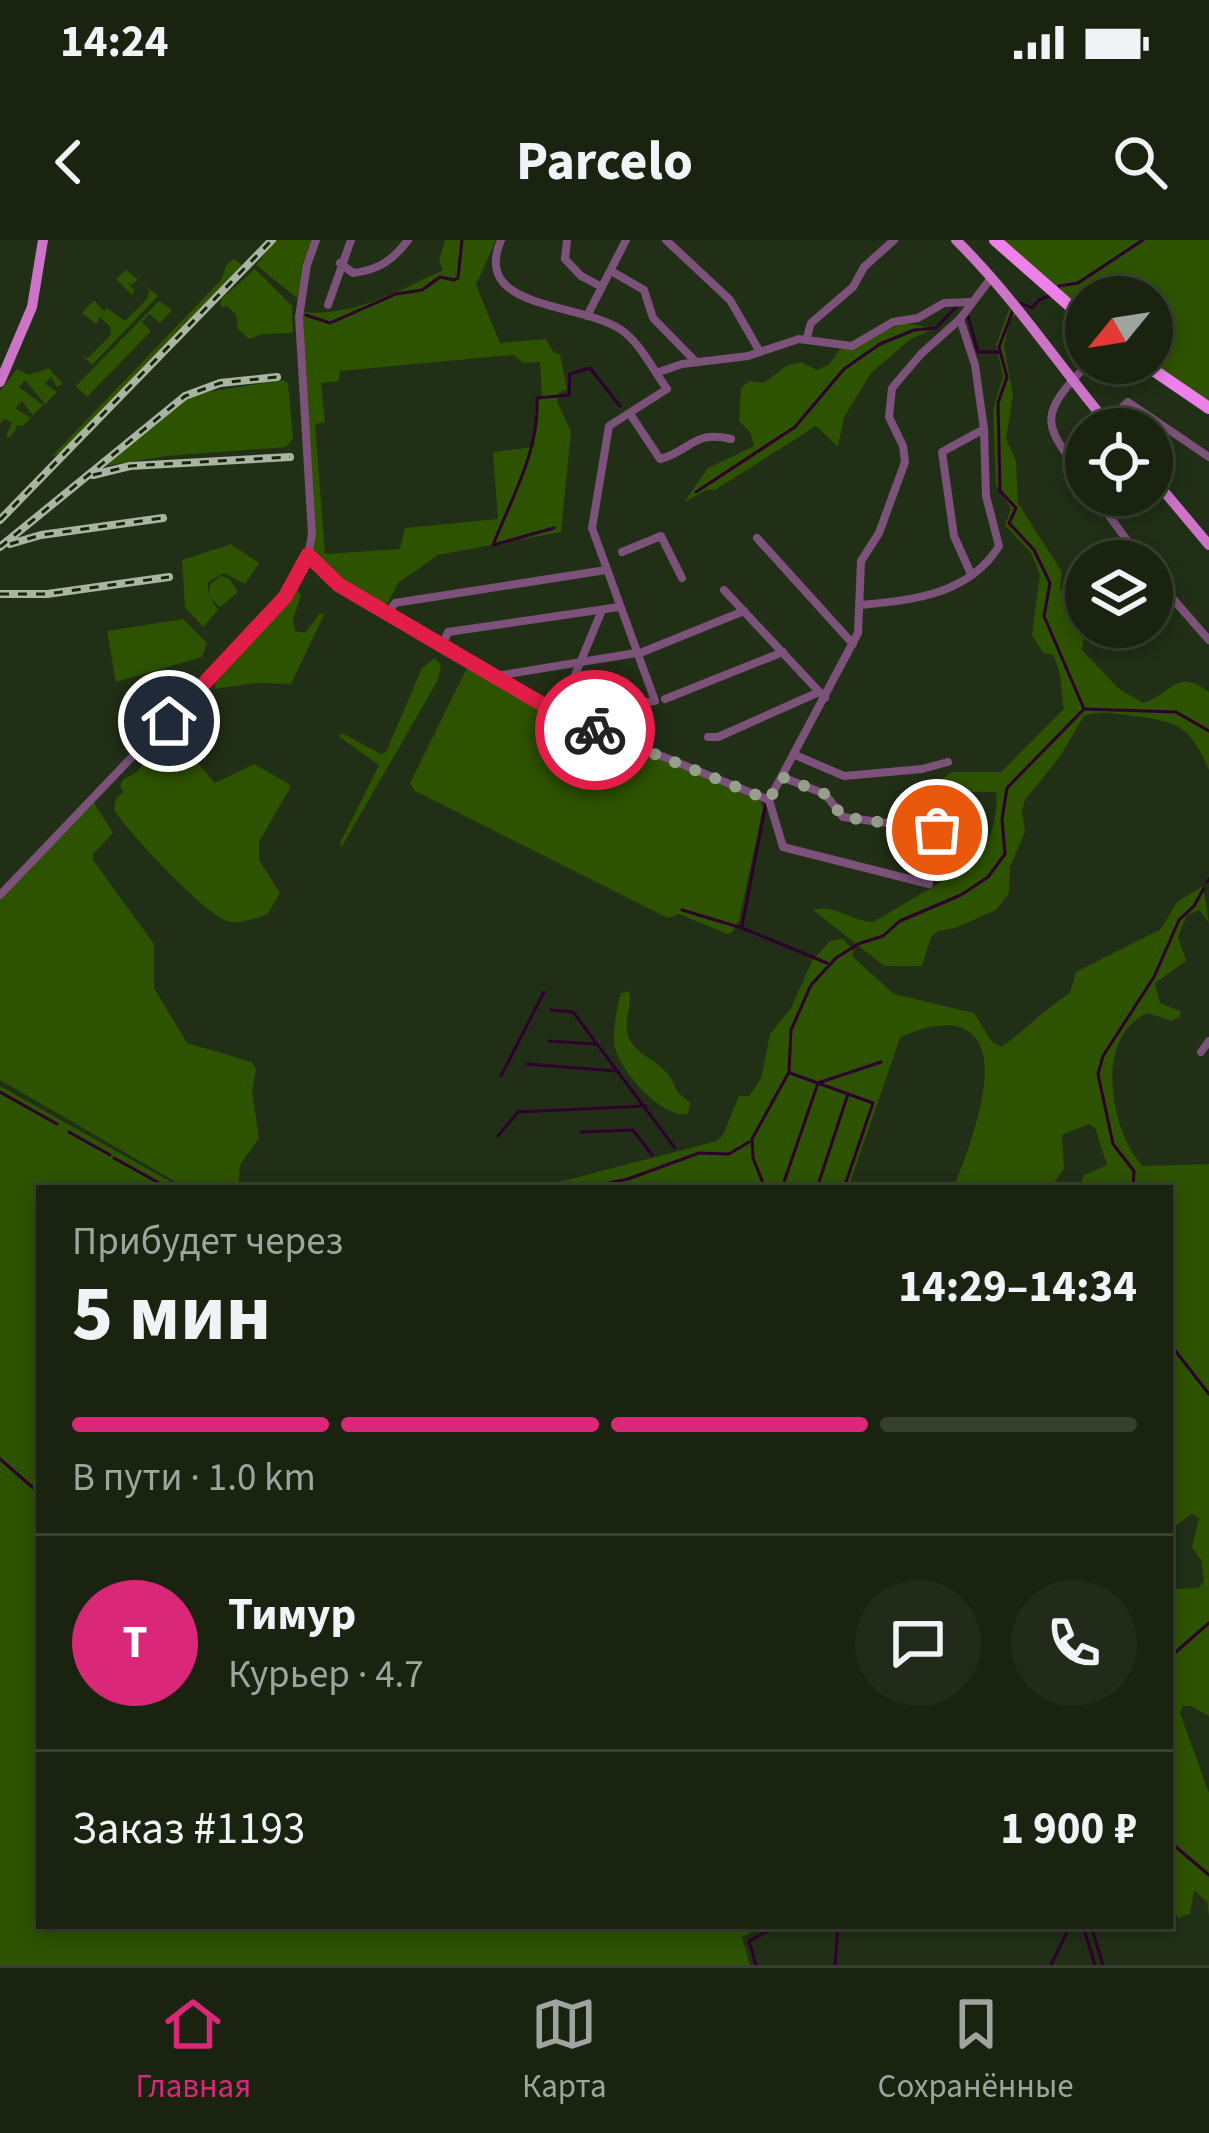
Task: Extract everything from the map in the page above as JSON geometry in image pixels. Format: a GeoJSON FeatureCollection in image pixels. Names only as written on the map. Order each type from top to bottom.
{"type":"FeatureCollection","features":[{"type":"Feature","properties":{"kind":"highway"},"geometry":{"type":"LineString","coordinates":[[994,240],[1065,302]]}},
{"type":"Feature","properties":{"kind":"highway"},"geometry":{"type":"LineString","coordinates":[[1173,383],[1209,408]]}},
{"type":"Feature","properties":{"kind":"main road"},"geometry":{"type":"LineString","coordinates":[[0,382],[32,307],[43,240]]}},
{"type":"Feature","properties":{"kind":"main road"},"geometry":{"type":"LineString","coordinates":[[956,240],[993,276],[1065,372]]}},
{"type":"Feature","properties":{"kind":"main road"},"geometry":{"type":"LineString","coordinates":[[1075,384],[1095,408]]}},
{"type":"Feature","properties":{"kind":"main road"},"geometry":{"type":"LineString","coordinates":[[1173,502],[1209,545]]}},
{"type":"Feature","properties":{"kind":"street"},"geometry":{"type":"LineString","coordinates":[[0,895],[285,597],[308,555],[312,513],[298,317],[316,240]]}},
{"type":"Feature","properties":{"kind":"street"},"geometry":{"type":"LineString","coordinates":[[340,263],[353,274],[361,273],[390,262],[408,240]]}},
{"type":"Feature","properties":{"kind":"street"},"geometry":{"type":"LineString","coordinates":[[501,240],[494,272],[509,290],[621,329],[668,389],[609,426],[592,527],[619,607],[660,700]]}},
{"type":"Feature","properties":{"kind":"street"},"geometry":{"type":"LineString","coordinates":[[567,240],[565,259],[580,276],[602,287]]}},
{"type":"Feature","properties":{"kind":"street"},"geometry":{"type":"LineString","coordinates":[[587,316],[626,240]]}},
{"type":"Feature","properties":{"kind":"street"},"geometry":{"type":"LineString","coordinates":[[666,240],[730,300],[760,352]]}},
{"type":"Feature","properties":{"kind":"street"},"geometry":{"type":"LineString","coordinates":[[807,338],[812,323],[853,287],[864,267],[894,240]]}},
{"type":"Feature","properties":{"kind":"street"},"geometry":{"type":"LineString","coordinates":[[328,305],[345,242]]}},
{"type":"Feature","properties":{"kind":"street"},"geometry":{"type":"LineString","coordinates":[[611,271],[644,290],[653,318],[696,362]]}},
{"type":"Feature","properties":{"kind":"street"},"geometry":{"type":"LineString","coordinates":[[928,884],[783,848],[769,800],[822,695],[854,644],[861,605],[861,561],[879,533],[905,462],[889,417],[892,388],[960,319],[993,276]]}},
{"type":"Feature","properties":{"kind":"street"},"geometry":{"type":"LineString","coordinates":[[656,374],[807,338],[852,346],[893,322],[918,318],[944,303],[970,302]]}},
{"type":"Feature","properties":{"kind":"street"},"geometry":{"type":"LineString","coordinates":[[861,605],[934,596],[971,574],[999,546],[986,496],[975,365],[960,319]]}},
{"type":"Feature","properties":{"kind":"street"},"geometry":{"type":"LineString","coordinates":[[1065,449],[1049,423],[1051,410],[1070,384]]}},
{"type":"Feature","properties":{"kind":"street"},"geometry":{"type":"LineString","coordinates":[[630,413],[660,458],[698,437],[731,440]]}},
{"type":"Feature","properties":{"kind":"street"},"geometry":{"type":"LineString","coordinates":[[971,574],[955,536],[941,452],[983,429]]}},
{"type":"Feature","properties":{"kind":"street"},"geometry":{"type":"LineString","coordinates":[[1173,433],[1209,457]]}},
{"type":"Feature","properties":{"kind":"street"},"geometry":{"type":"LineString","coordinates":[[622,551],[662,536],[682,578]]}},
{"type":"Feature","properties":{"kind":"street"},"geometry":{"type":"LineString","coordinates":[[757,538],[854,644]]}},
{"type":"Feature","properties":{"kind":"street"},"geometry":{"type":"LineString","coordinates":[[308,555],[339,585],[559,714],[769,800]]}},
{"type":"Feature","properties":{"kind":"street"},"geometry":{"type":"LineString","coordinates":[[388,614],[395,602],[606,570]]}},
{"type":"Feature","properties":{"kind":"street"},"geometry":{"type":"LineString","coordinates":[[724,590],[822,695]]}},
{"type":"Feature","properties":{"kind":"street"},"geometry":{"type":"LineString","coordinates":[[1173,599],[1209,640]]}},
{"type":"Feature","properties":{"kind":"street"},"geometry":{"type":"LineString","coordinates":[[442,646],[448,632],[619,607]]}},
{"type":"Feature","properties":{"kind":"street"},"geometry":{"type":"LineString","coordinates":[[559,714],[602,610]]}},
{"type":"Feature","properties":{"kind":"street"},"geometry":{"type":"LineString","coordinates":[[496,676],[638,653],[743,611]]}},
{"type":"Feature","properties":{"kind":"street"},"geometry":{"type":"LineString","coordinates":[[559,714],[660,700],[783,652]]}},
{"type":"Feature","properties":{"kind":"street"},"geometry":{"type":"LineString","coordinates":[[727,744],[708,737],[822,695]]}},
{"type":"Feature","properties":{"kind":"street"},"geometry":{"type":"LineString","coordinates":[[795,755],[844,776],[948,762]]}},
{"type":"Feature","properties":{"kind":"street"},"geometry":{"type":"LineString","coordinates":[[782,777],[825,794],[843,817],[937,830]]}},
{"type":"Feature","properties":{"kind":"street"},"geometry":{"type":"LineString","coordinates":[[1201,1052],[1209,1041]]}},
{"type":"Feature","properties":{"kind":"green space"},"geometry":{"type":"Polygon","coordinates":[[[276,240],[312,240],[297,298],[256,265],[276,240]]]}},
{"type":"Feature","properties":{"kind":"green space"},"geometry":{"type":"Polygon","coordinates":[[[445,240],[496,240],[476,285],[500,343],[546,339],[553,352],[560,354],[567,389],[557,401],[571,432],[561,532],[438,555],[398,583],[387,605],[341,580],[311,556],[303,312],[375,301],[443,270],[439,261],[445,240]],[[514,355],[340,371],[339,381],[321,383],[325,422],[315,424],[325,554],[400,549],[405,528],[498,519],[493,452],[534,447],[536,399],[542,396],[540,362],[523,363],[514,355]]]}},
{"type":"Feature","properties":{"kind":"green space"},"geometry":{"type":"Polygon","coordinates":[[[1001,240],[1209,240],[1209,404],[1173,378],[1173,276],[1065,276],[1065,296],[1001,240]]]}},
{"type":"Feature","properties":{"kind":"green space"},"geometry":{"type":"Polygon","coordinates":[[[234,259],[243,266],[240,272],[60,455],[52,456],[222,279],[226,265],[234,259]]]}},
{"type":"Feature","properties":{"kind":"green space"},"geometry":{"type":"Polygon","coordinates":[[[255,269],[292,306],[293,333],[249,339],[238,329],[236,315],[227,306],[221,307],[221,299],[255,269]]]}},
{"type":"Feature","properties":{"kind":"green space"},"geometry":{"type":"Polygon","coordinates":[[[126,270],[138,279],[132,285],[127,282],[135,291],[132,295],[116,279],[126,270]]]}},
{"type":"Feature","properties":{"kind":"green space"},"geometry":{"type":"Polygon","coordinates":[[[142,283],[158,296],[92,365],[81,354],[88,358],[110,336],[111,328],[100,317],[96,324],[82,313],[94,300],[125,321],[148,298],[149,290],[142,283]]]}},
{"type":"Feature","properties":{"kind":"green space"},"geometry":{"type":"Polygon","coordinates":[[[159,301],[172,310],[160,323],[149,314],[142,322],[151,331],[87,397],[76,386],[159,301]]]}},
{"type":"Feature","properties":{"kind":"green space"},"geometry":{"type":"Polygon","coordinates":[[[1011,304],[1017,314],[1010,320],[1004,346],[1013,395],[1006,439],[1016,461],[1018,503],[1062,572],[1065,648],[1082,648],[1118,688],[1143,703],[1181,682],[1209,692],[1209,770],[1196,744],[1173,724],[1115,714],[1084,716],[1059,758],[1025,800],[1025,832],[1010,867],[1009,893],[996,910],[938,931],[931,937],[922,966],[884,966],[813,910],[828,909],[873,922],[977,861],[993,828],[996,792],[947,792],[941,780],[951,772],[1001,772],[1064,709],[1053,655],[1043,653],[1032,635],[1040,575],[1031,553],[1005,525],[1011,508],[996,485],[993,409],[1003,376],[996,345],[1011,304]]]}},
{"type":"Feature","properties":{"kind":"green space"},"geometry":{"type":"Polygon","coordinates":[[[903,323],[936,328],[911,339],[871,373],[844,417],[838,447],[816,426],[715,490],[684,502],[708,468],[754,446],[750,432],[739,421],[741,388],[749,381],[764,383],[788,365],[801,362],[817,370],[829,365],[839,350],[903,323]]]}},
{"type":"Feature","properties":{"kind":"green space"},"geometry":{"type":"Polygon","coordinates":[[[49,368],[63,384],[57,387],[51,377],[45,384],[57,392],[45,404],[25,380],[19,387],[43,405],[33,416],[22,401],[15,408],[31,418],[23,426],[15,425],[9,438],[12,423],[5,419],[0,424],[0,391],[17,369],[29,375],[49,368]]]}},
{"type":"Feature","properties":{"kind":"green space"},"geometry":{"type":"Polygon","coordinates":[[[288,383],[293,438],[286,447],[104,466],[163,414],[195,394],[288,383]]]}},
{"type":"Feature","properties":{"kind":"green space"},"geometry":{"type":"Polygon","coordinates":[[[231,544],[259,563],[245,584],[224,573],[208,582],[208,597],[210,585],[220,576],[229,578],[238,592],[220,607],[210,597],[218,610],[203,627],[185,607],[182,560],[231,544]]]}},
{"type":"Feature","properties":{"kind":"green space"},"geometry":{"type":"Polygon","coordinates":[[[297,589],[301,595],[293,620],[295,631],[305,633],[320,613],[324,615],[291,684],[215,689],[215,681],[297,589]]]}},
{"type":"Feature","properties":{"kind":"green space"},"geometry":{"type":"Polygon","coordinates":[[[183,619],[207,643],[202,657],[116,682],[107,631],[183,619]]]}},
{"type":"Feature","properties":{"kind":"green space"},"geometry":{"type":"Polygon","coordinates":[[[435,658],[441,665],[438,680],[341,848],[379,765],[338,736],[342,733],[381,754],[386,752],[422,668],[435,658]]]}},
{"type":"Feature","properties":{"kind":"green space"},"geometry":{"type":"Polygon","coordinates":[[[468,666],[559,714],[760,801],[763,808],[739,920],[732,932],[679,914],[668,918],[415,791],[410,783],[468,666]]]}},
{"type":"Feature","properties":{"kind":"green space"},"geometry":{"type":"Polygon","coordinates":[[[180,743],[215,783],[254,764],[289,784],[259,842],[259,860],[280,893],[267,915],[234,922],[220,917],[169,873],[114,810],[123,792],[123,779],[139,769],[155,744],[180,743]]]}},
{"type":"Feature","properties":{"kind":"green space"},"geometry":{"type":"Polygon","coordinates":[[[93,801],[113,833],[93,860],[154,944],[154,988],[187,1043],[252,1062],[256,1069],[252,1092],[259,1138],[240,1165],[238,1185],[181,1185],[0,1080],[0,897],[93,801]]]}},
{"type":"Feature","properties":{"kind":"green space"},"geometry":{"type":"Polygon","coordinates":[[[1203,886],[1209,923],[1199,910],[1187,915],[1178,937],[1186,961],[1155,983],[1160,1003],[1180,1011],[1180,1017],[1172,1021],[1147,1013],[1132,1023],[1115,1053],[1113,1089],[1121,1126],[1142,1166],[1209,1164],[1209,1716],[1191,1706],[1183,1706],[1180,1713],[1209,1793],[1209,1917],[1207,1902],[1194,1890],[1190,1914],[1179,1918],[1173,1913],[1173,1589],[1199,1588],[1204,1580],[1201,1560],[1192,1547],[1199,1518],[1192,1514],[1173,1527],[1173,1185],[1080,1185],[1084,1175],[1107,1165],[1095,1128],[1089,1124],[1062,1135],[1064,1169],[1052,1185],[955,1185],[976,1125],[985,1073],[982,1051],[973,1035],[949,1025],[900,1038],[849,1185],[548,1185],[717,1141],[739,1096],[749,1096],[761,1079],[770,1034],[791,1008],[812,961],[830,941],[843,939],[853,957],[894,994],[974,1013],[993,1043],[1001,1047],[1070,993],[1076,972],[1161,929],[1177,902],[1203,886]]]}},
{"type":"Feature","properties":{"kind":"green space"},"geometry":{"type":"Polygon","coordinates":[[[629,991],[629,1038],[690,1102],[688,1114],[654,1101],[617,1054],[617,1011],[621,993],[629,991]]]}},
{"type":"Feature","properties":{"kind":"green space"},"geometry":{"type":"Polygon","coordinates":[[[0,1086],[177,1185],[36,1185],[36,1929],[758,1929],[742,1937],[750,1965],[0,1965],[0,1086]]]}},
{"type":"Feature","properties":{"kind":"waterway"},"geometry":{"type":"LineString","coordinates":[[306,315],[330,323],[396,294],[422,290],[440,277],[454,280],[462,240]]}},
{"type":"Feature","properties":{"kind":"waterway"},"geometry":{"type":"LineString","coordinates":[[1059,286],[1078,283],[1143,240]]}},
{"type":"Feature","properties":{"kind":"waterway"},"geometry":{"type":"LineString","coordinates":[[1021,303],[1032,308],[1052,295]]}},
{"type":"Feature","properties":{"kind":"waterway"},"geometry":{"type":"LineString","coordinates":[[696,492],[795,427],[844,369],[880,344],[914,330],[936,328],[956,307]]}},
{"type":"Feature","properties":{"kind":"waterway"},"geometry":{"type":"LineString","coordinates":[[764,1185],[753,1158],[752,1139],[789,1072],[791,1030],[811,985],[836,958],[858,944],[883,936],[900,921],[961,895],[988,877],[1005,854],[1002,819],[1007,788],[1084,709],[1044,616],[1050,583],[1034,550],[1009,523],[1016,508],[1000,491],[998,403],[1007,377],[999,347],[1013,310]]}},
{"type":"Feature","properties":{"kind":"waterway"},"geometry":{"type":"LineString","coordinates":[[968,316],[978,352],[999,352]]}},
{"type":"Feature","properties":{"kind":"waterway"},"geometry":{"type":"LineString","coordinates":[[554,528],[493,545],[529,454],[537,398],[569,395],[570,374],[590,368],[620,406]]}},
{"type":"Feature","properties":{"kind":"waterway"},"geometry":{"type":"LineString","coordinates":[[1084,709],[1176,712],[1209,731]]}},
{"type":"Feature","properties":{"kind":"waterway"},"geometry":{"type":"LineString","coordinates":[[742,926],[766,803]]}},
{"type":"Feature","properties":{"kind":"waterway"},"geometry":{"type":"LineString","coordinates":[[1133,1185],[1134,1171],[1113,1144],[1098,1074],[1103,1056],[1154,977],[1179,920],[1204,888]]}},
{"type":"Feature","properties":{"kind":"waterway"},"geometry":{"type":"LineString","coordinates":[[682,910],[742,928],[827,963]]}},
{"type":"Feature","properties":{"kind":"waterway"},"geometry":{"type":"LineString","coordinates":[[501,1076],[544,992]]}},
{"type":"Feature","properties":{"kind":"waterway"},"geometry":{"type":"LineString","coordinates":[[551,1010],[573,1012],[675,1148]]}},
{"type":"Feature","properties":{"kind":"waterway"},"geometry":{"type":"LineString","coordinates":[[549,1041],[595,1044]]}},
{"type":"Feature","properties":{"kind":"waterway"},"geometry":{"type":"LineString","coordinates":[[784,1182],[818,1083],[881,1062]]}},
{"type":"Feature","properties":{"kind":"waterway"},"geometry":{"type":"LineString","coordinates":[[527,1064],[615,1071]]}},
{"type":"Feature","properties":{"kind":"waterway"},"geometry":{"type":"LineString","coordinates":[[790,1073],[873,1103],[845,1185]]}},
{"type":"Feature","properties":{"kind":"waterway"},"geometry":{"type":"LineString","coordinates":[[0,1092],[57,1124]]}},
{"type":"Feature","properties":{"kind":"waterway"},"geometry":{"type":"LineString","coordinates":[[818,1185],[848,1094]]}},
{"type":"Feature","properties":{"kind":"waterway"},"geometry":{"type":"LineString","coordinates":[[498,1136],[518,1112],[646,1106]]}},
{"type":"Feature","properties":{"kind":"waterway"},"geometry":{"type":"LineString","coordinates":[[581,1132],[633,1130],[652,1155]]}},
{"type":"Feature","properties":{"kind":"waterway"},"geometry":{"type":"LineString","coordinates":[[69,1132],[110,1155]]}},
{"type":"Feature","properties":{"kind":"waterway"},"geometry":{"type":"LineString","coordinates":[[600,1185],[699,1153],[729,1154],[749,1142]]}},
{"type":"Feature","properties":{"kind":"waterway"},"geometry":{"type":"LineString","coordinates":[[114,1158],[163,1185]]}},
{"type":"Feature","properties":{"kind":"waterway"},"geometry":{"type":"LineString","coordinates":[[1173,1348],[1209,1394]]}},
{"type":"Feature","properties":{"kind":"waterway"},"geometry":{"type":"LineString","coordinates":[[0,1459],[36,1490]]}},
{"type":"Feature","properties":{"kind":"waterway"},"geometry":{"type":"LineString","coordinates":[[1173,1654],[1209,1623]]}},
{"type":"Feature","properties":{"kind":"waterway"},"geometry":{"type":"LineString","coordinates":[[1173,1845],[1209,1875]]}},
{"type":"Feature","properties":{"kind":"waterway"},"geometry":{"type":"LineString","coordinates":[[756,1965],[749,1941],[771,1929]]}},
{"type":"Feature","properties":{"kind":"waterway"},"geometry":{"type":"LineString","coordinates":[[835,1965],[838,1929]]}},
{"type":"Feature","properties":{"kind":"waterway"},"geometry":{"type":"LineString","coordinates":[[1051,1965],[1069,1929]]}},
{"type":"Feature","properties":{"kind":"waterway"},"geometry":{"type":"LineString","coordinates":[[1084,1929],[1095,1965]]}},
{"type":"Feature","properties":{"kind":"waterway"},"geometry":{"type":"LineString","coordinates":[[1092,1929],[1103,1965]]}},
{"type":"Feature","properties":{"kind":"railway"},"geometry":{"type":"LineString","coordinates":[[0,520],[272,240]]}},
{"type":"Feature","properties":{"kind":"railway"},"geometry":{"type":"LineString","coordinates":[[0,547],[185,396],[220,383],[277,377]]}},
{"type":"Feature","properties":{"kind":"railway"},"geometry":{"type":"LineString","coordinates":[[93,475],[130,466],[290,457]]}},
{"type":"Feature","properties":{"kind":"railway"},"geometry":{"type":"LineString","coordinates":[[10,544],[41,535],[163,518]]}},
{"type":"Feature","properties":{"kind":"railway"},"geometry":{"type":"LineString","coordinates":[[0,594],[47,594],[169,577]]}},
{"type":"Feature","properties":{"kind":"way so far"},"geometry":{"type":"LineString","coordinates":[[595,730],[769,800],[782,777],[825,794],[843,817],[937,830]]}},
{"type":"Feature","properties":{"kind":"route"},"geometry":{"type":"LineString","coordinates":[[169,721],[285,597],[308,555],[339,585],[559,714],[595,730]]}}]}
